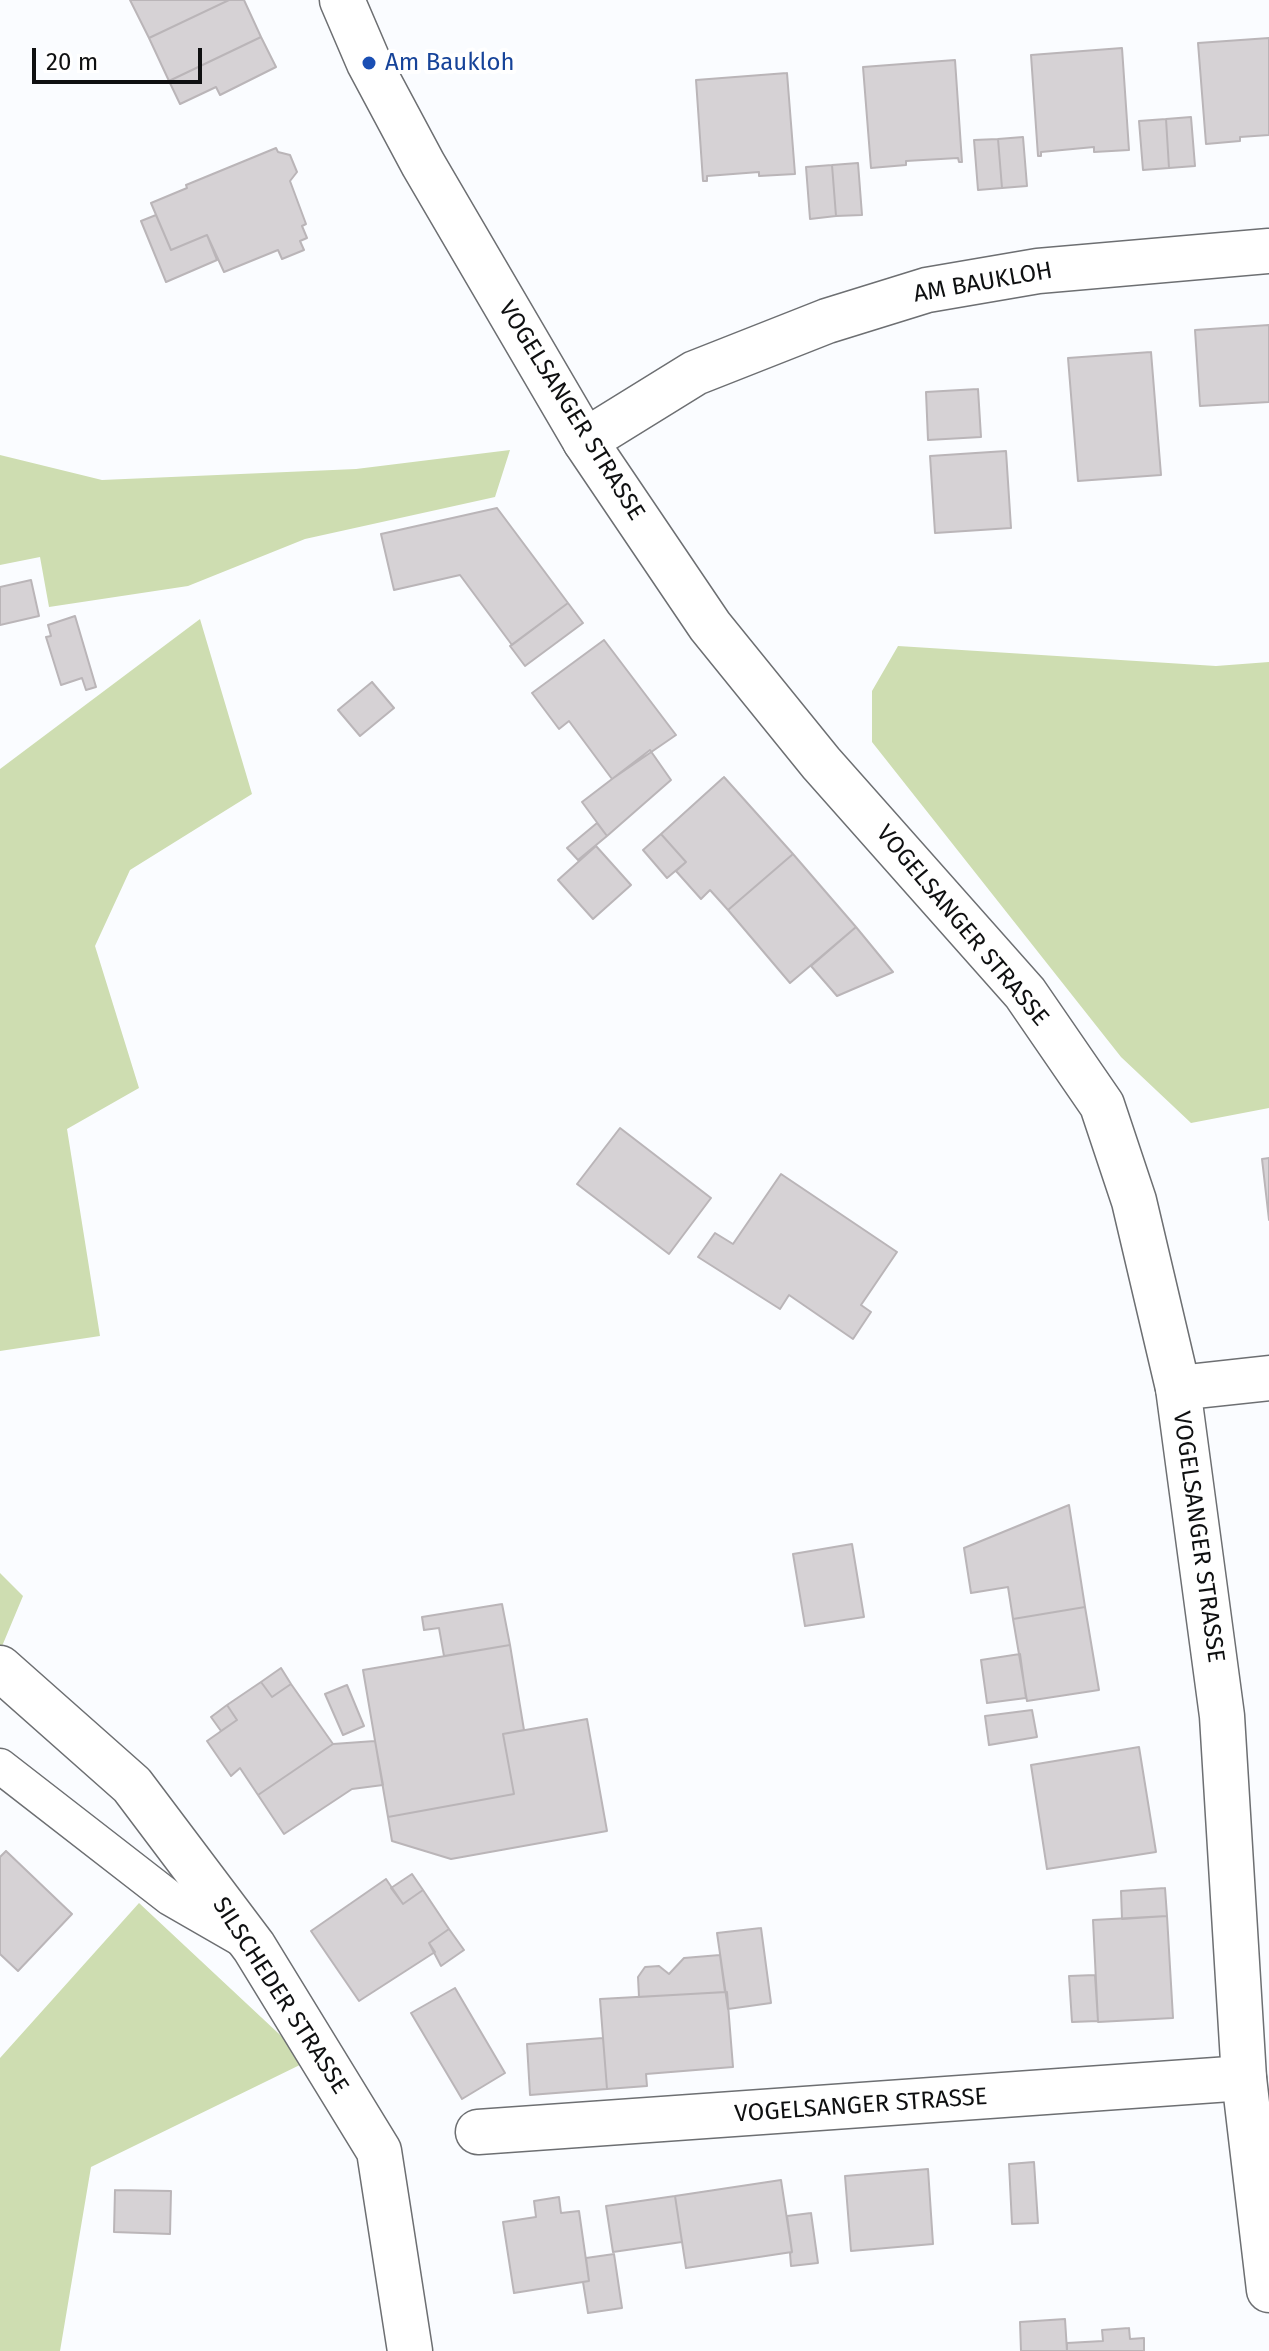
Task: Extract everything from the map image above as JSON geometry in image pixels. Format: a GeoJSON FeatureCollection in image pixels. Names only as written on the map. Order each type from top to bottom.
{"type":"FeatureCollection","features":[{"type":"Feature","properties":{"kind":"street","name":"VOGELSANGER STRASSE"},"geometry":{"type":"LineString","coordinates":[[342,0],[369,63],[423,164],[585,441],[710,626],[821,763],[1025,993],[1102,1105],[1134,1201],[1178,1388],[1222,1716],[1244,2078],[1269,2290]]}},
{"type":"Feature","properties":{"kind":"street","name":"AM BAUKLOH"},"geometry":{"type":"LineString","coordinates":[[585,441],[695,373],[827,321],[927,290],[1038,271],[1269,251]]}},
{"type":"Feature","properties":{"kind":"street"},"geometry":{"type":"LineString","coordinates":[[1178,1388],[1269,1378]]}},
{"type":"Feature","properties":{"kind":"street","name":"SILSCHEDER STRASSE"},"geometry":{"type":"LineString","coordinates":[[0,1668],[132,1785],[254,1947],[379,2151],[410,2351]]}},
{"type":"Feature","properties":{"kind":"street","name":"VOGELSANGER STRASSE"},"geometry":{"type":"LineString","coordinates":[[478,2132],[1244,2078]]}},
{"type":"Feature","properties":{"kind":"lane"},"geometry":{"type":"LineString","coordinates":[[0,1766],[170,1898],[254,1947]]}},
{"type":"Feature","properties":{"kind":"green space"},"geometry":{"type":"Polygon","coordinates":[[[510,450],[495,497],[305,539],[188,586],[49,607],[40,557],[0,565],[0,455],[102,480],[356,469],[510,450]]]}},
{"type":"Feature","properties":{"kind":"green space"},"geometry":{"type":"Polygon","coordinates":[[[200,619],[252,794],[130,870],[95,946],[139,1088],[67,1129],[100,1336],[0,1351],[0,769],[200,619]]]}},
{"type":"Feature","properties":{"kind":"green space"},"geometry":{"type":"Polygon","coordinates":[[[898,646],[1216,666],[1269,662],[1269,1108],[1191,1123],[1121,1057],[872,742],[872,691],[898,646]]]}},
{"type":"Feature","properties":{"kind":"green space"},"geometry":{"type":"Polygon","coordinates":[[[0,1573],[23,1596],[0,1651],[0,1573]]]}},
{"type":"Feature","properties":{"kind":"green space"},"geometry":{"type":"Polygon","coordinates":[[[139,1903],[308,2061],[91,2167],[60,2351],[0,2351],[0,2058],[139,1903]]]}},
{"type":"Feature","properties":{"kind":"building"},"geometry":{"type":"Polygon","coordinates":[[[130,0],[229,0],[149,38],[130,0]]]}},
{"type":"Feature","properties":{"kind":"building"},"geometry":{"type":"Polygon","coordinates":[[[229,0],[244,0],[261,37],[169,81],[149,38],[229,0]]]}},
{"type":"Feature","properties":{"kind":"building"},"geometry":{"type":"Polygon","coordinates":[[[261,37],[276,67],[220,95],[216,87],[180,104],[169,81],[261,37]]]}},
{"type":"Feature","properties":{"kind":"building"},"geometry":{"type":"Polygon","coordinates":[[[1269,38],[1269,135],[1206,144],[1198,43],[1269,38]]]}},
{"type":"Feature","properties":{"kind":"building"},"geometry":{"type":"Polygon","coordinates":[[[1122,48],[1129,150],[1094,152],[1094,147],[1041,152],[1038,156],[1031,55],[1122,48]]]}},
{"type":"Feature","properties":{"kind":"building"},"geometry":{"type":"Polygon","coordinates":[[[955,60],[962,162],[958,158],[906,161],[906,165],[871,168],[863,67],[955,60]]]}},
{"type":"Feature","properties":{"kind":"building"},"geometry":{"type":"Polygon","coordinates":[[[787,73],[795,174],[759,176],[759,172],[707,176],[707,181],[703,181],[696,80],[787,73]]]}},
{"type":"Feature","properties":{"kind":"building"},"geometry":{"type":"Polygon","coordinates":[[[1191,117],[1195,166],[1169,168],[1166,119],[1191,117]]]}},
{"type":"Feature","properties":{"kind":"building"},"geometry":{"type":"Polygon","coordinates":[[[1166,119],[1169,168],[1143,170],[1139,121],[1166,119]]]}},
{"type":"Feature","properties":{"kind":"building"},"geometry":{"type":"Polygon","coordinates":[[[1023,137],[1027,186],[1002,188],[998,139],[1023,137]]]}},
{"type":"Feature","properties":{"kind":"building"},"geometry":{"type":"Polygon","coordinates":[[[998,139],[1002,188],[978,190],[974,140],[998,139]]]}},
{"type":"Feature","properties":{"kind":"building"},"geometry":{"type":"Polygon","coordinates":[[[276,148],[278,152],[290,155],[297,172],[290,181],[306,224],[302,226],[307,238],[300,241],[304,250],[282,259],[278,250],[224,272],[207,235],[171,250],[151,203],[276,148]]]}},
{"type":"Feature","properties":{"kind":"building"},"geometry":{"type":"Polygon","coordinates":[[[858,163],[862,215],[836,216],[832,165],[858,163]]]}},
{"type":"Feature","properties":{"kind":"building"},"geometry":{"type":"Polygon","coordinates":[[[832,165],[836,216],[810,219],[806,167],[832,165]]]}},
{"type":"Feature","properties":{"kind":"building"},"geometry":{"type":"Polygon","coordinates":[[[156,215],[171,250],[207,235],[217,260],[166,282],[141,221],[156,215]]]}},
{"type":"Feature","properties":{"kind":"building"},"geometry":{"type":"Polygon","coordinates":[[[1269,325],[1269,402],[1200,406],[1195,330],[1269,325]]]}},
{"type":"Feature","properties":{"kind":"building"},"geometry":{"type":"Polygon","coordinates":[[[1151,352],[1161,475],[1078,481],[1068,358],[1151,352]]]}},
{"type":"Feature","properties":{"kind":"building"},"geometry":{"type":"Polygon","coordinates":[[[978,389],[981,437],[928,440],[926,392],[978,389]]]}},
{"type":"Feature","properties":{"kind":"building"},"geometry":{"type":"Polygon","coordinates":[[[1006,451],[1011,528],[935,533],[930,456],[1006,451]]]}},
{"type":"Feature","properties":{"kind":"building"},"geometry":{"type":"Polygon","coordinates":[[[497,508],[568,603],[512,645],[460,575],[394,590],[381,534],[497,508]]]}},
{"type":"Feature","properties":{"kind":"building"},"geometry":{"type":"Polygon","coordinates":[[[31,580],[39,616],[0,625],[0,587],[31,580]]]}},
{"type":"Feature","properties":{"kind":"building"},"geometry":{"type":"Polygon","coordinates":[[[568,603],[583,623],[525,666],[510,646],[568,603]]]}},
{"type":"Feature","properties":{"kind":"building"},"geometry":{"type":"Polygon","coordinates":[[[75,616],[96,687],[86,690],[82,678],[61,685],[46,637],[51,636],[48,625],[75,616]]]}},
{"type":"Feature","properties":{"kind":"building"},"geometry":{"type":"Polygon","coordinates":[[[604,640],[676,735],[612,779],[569,721],[559,729],[532,693],[604,640]]]}},
{"type":"Feature","properties":{"kind":"building"},"geometry":{"type":"Polygon","coordinates":[[[372,682],[394,708],[360,736],[338,710],[372,682]]]}},
{"type":"Feature","properties":{"kind":"building"},"geometry":{"type":"Polygon","coordinates":[[[650,750],[671,780],[607,836],[582,802],[650,750]]]}},
{"type":"Feature","properties":{"kind":"building"},"geometry":{"type":"Polygon","coordinates":[[[724,777],[793,854],[728,910],[710,890],[701,899],[676,871],[686,862],[661,834],[724,777]]]}},
{"type":"Feature","properties":{"kind":"building"},"geometry":{"type":"Polygon","coordinates":[[[597,823],[607,836],[578,860],[567,848],[597,823]]]}},
{"type":"Feature","properties":{"kind":"building"},"geometry":{"type":"Polygon","coordinates":[[[661,834],[686,862],[667,878],[643,850],[661,834]]]}},
{"type":"Feature","properties":{"kind":"building"},"geometry":{"type":"Polygon","coordinates":[[[596,846],[631,885],[593,919],[558,880],[596,846]]]}},
{"type":"Feature","properties":{"kind":"building"},"geometry":{"type":"Polygon","coordinates":[[[793,854],[856,927],[790,983],[728,910],[793,854]]]}},
{"type":"Feature","properties":{"kind":"building"},"geometry":{"type":"Polygon","coordinates":[[[856,927],[893,972],[837,996],[811,966],[856,927]]]}},
{"type":"Feature","properties":{"kind":"building"},"geometry":{"type":"Polygon","coordinates":[[[620,1128],[711,1198],[669,1254],[577,1184],[620,1128]]]}},
{"type":"Feature","properties":{"kind":"building"},"geometry":{"type":"Polygon","coordinates":[[[1269,1158],[1269,1220],[1262,1159],[1269,1158]]]}},
{"type":"Feature","properties":{"kind":"building"},"geometry":{"type":"Polygon","coordinates":[[[781,1174],[897,1252],[861,1305],[871,1312],[853,1339],[789,1295],[780,1309],[698,1257],[715,1233],[733,1244],[781,1174]]]}},
{"type":"Feature","properties":{"kind":"building"},"geometry":{"type":"Polygon","coordinates":[[[1069,1505],[1085,1607],[1013,1619],[1008,1587],[971,1593],[964,1548],[1069,1505]]]}},
{"type":"Feature","properties":{"kind":"building"},"geometry":{"type":"Polygon","coordinates":[[[852,1544],[864,1617],[805,1626],[793,1554],[852,1544]]]}},
{"type":"Feature","properties":{"kind":"building"},"geometry":{"type":"Polygon","coordinates":[[[502,1604],[510,1645],[444,1656],[439,1628],[424,1630],[422,1617],[502,1604]]]}},
{"type":"Feature","properties":{"kind":"building"},"geometry":{"type":"Polygon","coordinates":[[[1085,1607],[1099,1690],[1027,1701],[1013,1619],[1085,1607]]]}},
{"type":"Feature","properties":{"kind":"building"},"geometry":{"type":"Polygon","coordinates":[[[510,1645],[524,1730],[503,1734],[514,1794],[388,1817],[363,1670],[510,1645]]]}},
{"type":"Feature","properties":{"kind":"building"},"geometry":{"type":"Polygon","coordinates":[[[1020,1654],[1026,1698],[987,1703],[981,1660],[1020,1654]]]}},
{"type":"Feature","properties":{"kind":"building"},"geometry":{"type":"Polygon","coordinates":[[[281,1668],[291,1684],[272,1697],[261,1682],[281,1668]]]}},
{"type":"Feature","properties":{"kind":"building"},"geometry":{"type":"Polygon","coordinates":[[[261,1682],[272,1697],[291,1684],[333,1744],[258,1795],[240,1768],[231,1776],[207,1741],[237,1720],[227,1705],[261,1682]]]}},
{"type":"Feature","properties":{"kind":"building"},"geometry":{"type":"Polygon","coordinates":[[[347,1685],[364,1726],[343,1735],[325,1694],[347,1685]]]}},
{"type":"Feature","properties":{"kind":"building"},"geometry":{"type":"Polygon","coordinates":[[[227,1705],[237,1720],[221,1731],[211,1717],[227,1705]]]}},
{"type":"Feature","properties":{"kind":"building"},"geometry":{"type":"Polygon","coordinates":[[[1032,1710],[1037,1737],[989,1745],[985,1716],[1032,1710]]]}},
{"type":"Feature","properties":{"kind":"building"},"geometry":{"type":"Polygon","coordinates":[[[587,1719],[607,1831],[451,1859],[392,1841],[388,1817],[514,1794],[503,1734],[587,1719]]]}},
{"type":"Feature","properties":{"kind":"building"},"geometry":{"type":"Polygon","coordinates":[[[375,1741],[383,1785],[352,1789],[284,1834],[258,1795],[333,1744],[375,1741]]]}},
{"type":"Feature","properties":{"kind":"building"},"geometry":{"type":"Polygon","coordinates":[[[1139,1747],[1156,1852],[1047,1869],[1031,1765],[1139,1747]]]}},
{"type":"Feature","properties":{"kind":"building"},"geometry":{"type":"Polygon","coordinates":[[[6,1851],[72,1914],[18,1971],[0,1954],[0,1857],[6,1851]]]}},
{"type":"Feature","properties":{"kind":"building"},"geometry":{"type":"Polygon","coordinates":[[[412,1874],[423,1890],[403,1904],[391,1888],[412,1874]]]}},
{"type":"Feature","properties":{"kind":"building"},"geometry":{"type":"Polygon","coordinates":[[[386,1879],[403,1904],[423,1890],[449,1929],[429,1943],[435,1952],[359,2001],[311,1931],[386,1879]]]}},
{"type":"Feature","properties":{"kind":"building"},"geometry":{"type":"Polygon","coordinates":[[[1165,1888],[1167,1916],[1122,1919],[1121,1891],[1165,1888]]]}},
{"type":"Feature","properties":{"kind":"building"},"geometry":{"type":"Polygon","coordinates":[[[1167,1916],[1173,2018],[1098,2022],[1093,1920],[1167,1916]]]}},
{"type":"Feature","properties":{"kind":"building"},"geometry":{"type":"Polygon","coordinates":[[[761,1928],[771,2003],[728,2009],[717,1933],[761,1928]]]}},
{"type":"Feature","properties":{"kind":"building"},"geometry":{"type":"Polygon","coordinates":[[[449,1929],[464,1950],[441,1966],[429,1943],[449,1929]]]}},
{"type":"Feature","properties":{"kind":"building"},"geometry":{"type":"Polygon","coordinates":[[[720,1955],[725,1992],[639,1997],[638,1977],[645,1967],[659,1966],[669,1974],[684,1958],[720,1955]]]}},
{"type":"Feature","properties":{"kind":"building"},"geometry":{"type":"Polygon","coordinates":[[[1095,1975],[1098,2021],[1072,2022],[1069,1976],[1095,1975]]]}},
{"type":"Feature","properties":{"kind":"building"},"geometry":{"type":"Polygon","coordinates":[[[455,1988],[505,2073],[462,2099],[411,2013],[455,1988]]]}},
{"type":"Feature","properties":{"kind":"building"},"geometry":{"type":"Polygon","coordinates":[[[727,1992],[733,2067],[646,2074],[647,2086],[607,2089],[600,1999],[727,1992]]]}},
{"type":"Feature","properties":{"kind":"building"},"geometry":{"type":"Polygon","coordinates":[[[603,2038],[607,2089],[530,2095],[527,2044],[603,2038]]]}},
{"type":"Feature","properties":{"kind":"building"},"geometry":{"type":"Polygon","coordinates":[[[1034,2162],[1038,2223],[1012,2224],[1009,2164],[1034,2162]]]}},
{"type":"Feature","properties":{"kind":"building"},"geometry":{"type":"Polygon","coordinates":[[[928,2169],[933,2244],[851,2251],[845,2176],[928,2169]]]}},
{"type":"Feature","properties":{"kind":"building"},"geometry":{"type":"Polygon","coordinates":[[[781,2180],[792,2252],[686,2268],[675,2196],[781,2180]]]}},
{"type":"Feature","properties":{"kind":"building"},"geometry":{"type":"Polygon","coordinates":[[[115,2190],[171,2191],[170,2234],[114,2232],[115,2190]]]}},
{"type":"Feature","properties":{"kind":"building"},"geometry":{"type":"Polygon","coordinates":[[[675,2196],[682,2242],[613,2252],[606,2206],[675,2196]]]}},
{"type":"Feature","properties":{"kind":"building"},"geometry":{"type":"Polygon","coordinates":[[[559,2197],[561,2213],[579,2211],[589,2281],[514,2293],[503,2222],[536,2217],[534,2201],[559,2197]]]}},
{"type":"Feature","properties":{"kind":"building"},"geometry":{"type":"Polygon","coordinates":[[[811,2213],[818,2263],[791,2266],[787,2216],[811,2213]]]}},
{"type":"Feature","properties":{"kind":"building"},"geometry":{"type":"Polygon","coordinates":[[[614,2254],[622,2308],[588,2313],[583,2282],[589,2281],[586,2258],[614,2254]]]}},
{"type":"Feature","properties":{"kind":"building"},"geometry":{"type":"Polygon","coordinates":[[[1065,2319],[1067,2351],[1021,2351],[1020,2322],[1065,2319]]]}},
{"type":"Feature","properties":{"kind":"building"},"geometry":{"type":"Polygon","coordinates":[[[1129,2328],[1130,2339],[1144,2338],[1144,2351],[1067,2351],[1067,2343],[1103,2341],[1102,2330],[1129,2328]]]}},
{"type":"Feature","properties":{"kind":"place","name":"Am Baukloh"},"geometry":{"type":"Point","coordinates":[369,63]}}]}
